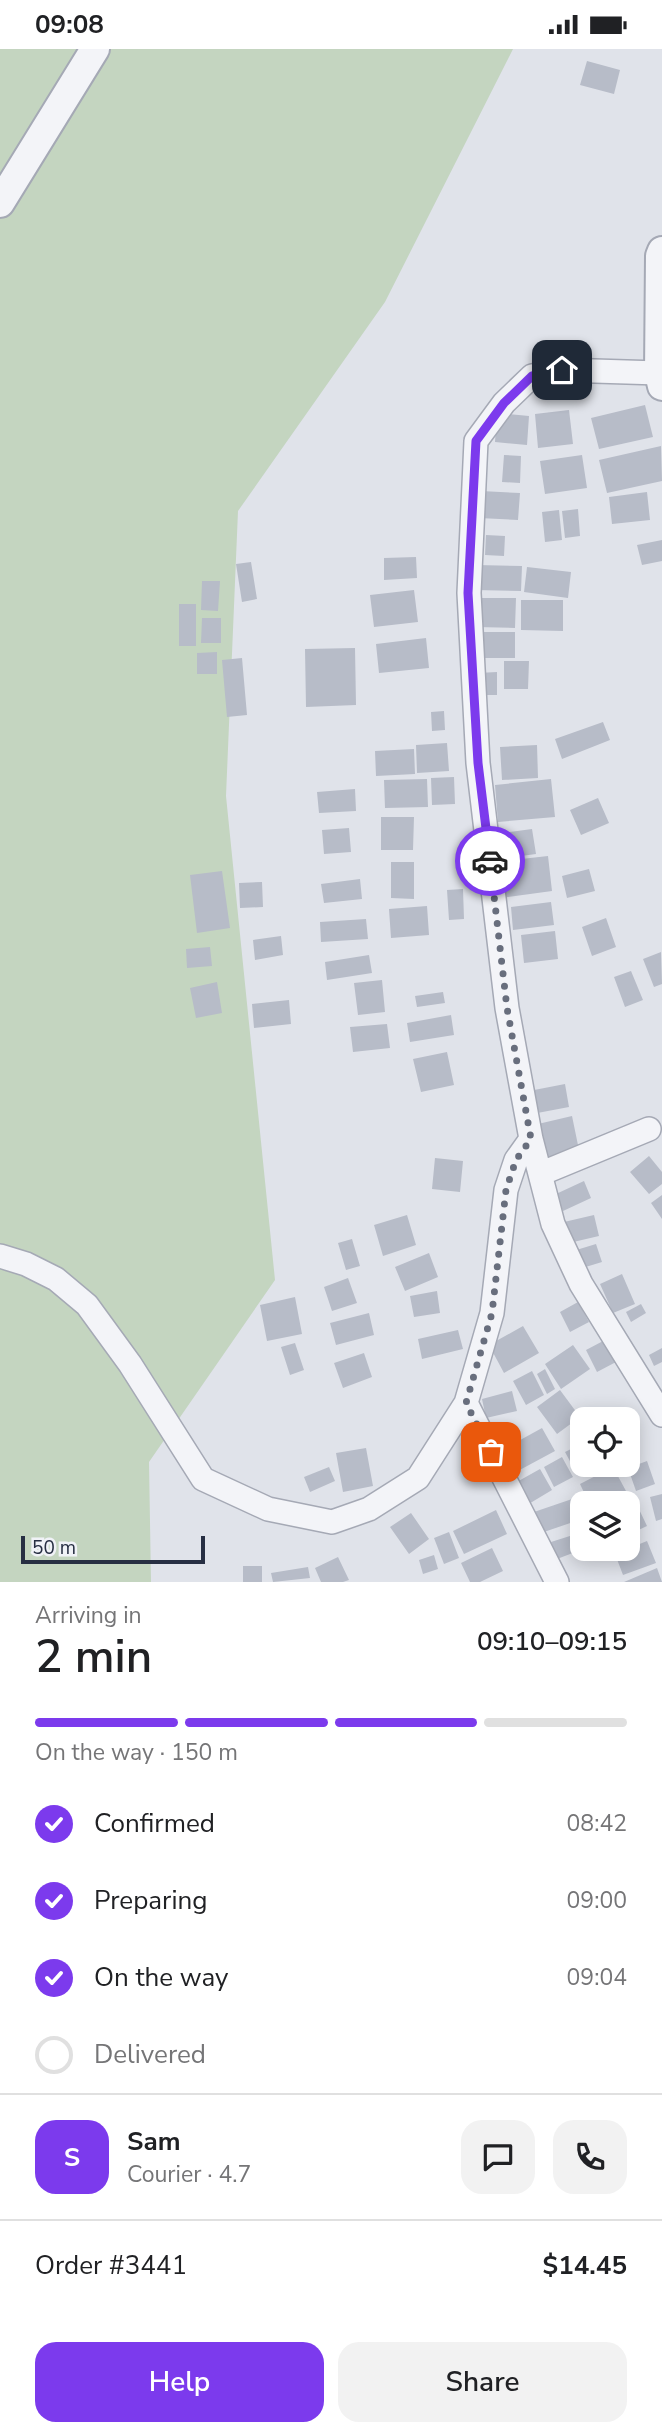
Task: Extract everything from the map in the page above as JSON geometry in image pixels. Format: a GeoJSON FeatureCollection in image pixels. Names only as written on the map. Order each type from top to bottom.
{"type":"FeatureCollection","features":[{"type":"Feature","properties":{"kind":"street"},"geometry":{"type":"LineString","coordinates":[[0,203],[95,49]]}},
{"type":"Feature","properties":{"kind":"street"},"geometry":{"type":"LineString","coordinates":[[662,251],[660,379],[562,370],[532,376],[504,403],[476,441],[468,593],[478,763],[507,1008],[531,1139],[553,1224],[581,1284],[662,1415]]}},
{"type":"Feature","properties":{"kind":"street"},"geometry":{"type":"LineString","coordinates":[[540,1174],[649,1129]]}},
{"type":"Feature","properties":{"kind":"street"},"geometry":{"type":"LineString","coordinates":[[0,1256],[56,1279],[87,1304],[130,1364],[203,1479],[268,1509],[332,1522],[369,1509],[418,1478],[466,1403],[492,1313],[506,1190],[516,1160],[531,1139]]}},
{"type":"Feature","properties":{"kind":"street"},"geometry":{"type":"LineString","coordinates":[[466,1403],[557,1582]]}},
{"type":"Feature","properties":{"kind":"green space"},"geometry":{"type":"Polygon","coordinates":[[[0,49],[513,49],[385,302],[238,511],[226,796],[275,1280],[149,1462],[151,1582],[0,1582],[0,49]]]}},
{"type":"Feature","properties":{"kind":"building"},"geometry":{"type":"Polygon","coordinates":[[[587,61],[620,70],[614,94],[580,85],[587,61]]]}},
{"type":"Feature","properties":{"kind":"building"},"geometry":{"type":"Polygon","coordinates":[[[645,405],[653,437],[599,449],[591,418],[645,405]]]}},
{"type":"Feature","properties":{"kind":"building"},"geometry":{"type":"Polygon","coordinates":[[[569,410],[573,444],[538,448],[535,414],[569,410]]]}},
{"type":"Feature","properties":{"kind":"building"},"geometry":{"type":"Polygon","coordinates":[[[497,413],[529,416],[527,445],[495,442],[497,413]]]}},
{"type":"Feature","properties":{"kind":"building"},"geometry":{"type":"Polygon","coordinates":[[[661,446],[662,481],[607,493],[599,460],[661,446]]]}},
{"type":"Feature","properties":{"kind":"building"},"geometry":{"type":"Polygon","coordinates":[[[504,455],[521,456],[520,483],[502,482],[504,455]]]}},
{"type":"Feature","properties":{"kind":"building"},"geometry":{"type":"Polygon","coordinates":[[[582,455],[587,488],[545,494],[540,461],[582,455]]]}},
{"type":"Feature","properties":{"kind":"building"},"geometry":{"type":"Polygon","coordinates":[[[481,491],[520,493],[518,520],[479,518],[481,491]]]}},
{"type":"Feature","properties":{"kind":"building"},"geometry":{"type":"Polygon","coordinates":[[[647,492],[650,520],[612,524],[609,497],[647,492]]]}},
{"type":"Feature","properties":{"kind":"building"},"geometry":{"type":"Polygon","coordinates":[[[578,509],[580,536],[565,538],[562,511],[578,509]]]}},
{"type":"Feature","properties":{"kind":"building"},"geometry":{"type":"Polygon","coordinates":[[[559,510],[562,540],[545,542],[542,512],[559,510]]]}},
{"type":"Feature","properties":{"kind":"building"},"geometry":{"type":"Polygon","coordinates":[[[486,535],[505,536],[504,556],[485,555],[486,535]]]}},
{"type":"Feature","properties":{"kind":"building"},"geometry":{"type":"Polygon","coordinates":[[[662,540],[662,561],[642,565],[637,545],[662,540]]]}},
{"type":"Feature","properties":{"kind":"building"},"geometry":{"type":"Polygon","coordinates":[[[416,557],[417,578],[384,580],[384,558],[416,557]]]}},
{"type":"Feature","properties":{"kind":"building"},"geometry":{"type":"Polygon","coordinates":[[[251,562],[257,599],[242,602],[236,564],[251,562]]]}},
{"type":"Feature","properties":{"kind":"building"},"geometry":{"type":"Polygon","coordinates":[[[476,565],[522,566],[521,591],[475,590],[476,565]]]}},
{"type":"Feature","properties":{"kind":"building"},"geometry":{"type":"Polygon","coordinates":[[[527,567],[571,572],[568,598],[524,592],[527,567]]]}},
{"type":"Feature","properties":{"kind":"building"},"geometry":{"type":"Polygon","coordinates":[[[202,581],[220,581],[218,611],[201,610],[202,581]]]}},
{"type":"Feature","properties":{"kind":"building"},"geometry":{"type":"Polygon","coordinates":[[[414,590],[418,622],[374,627],[370,595],[414,590]]]}},
{"type":"Feature","properties":{"kind":"building"},"geometry":{"type":"Polygon","coordinates":[[[476,598],[516,598],[515,628],[476,627],[476,598]]]}},
{"type":"Feature","properties":{"kind":"building"},"geometry":{"type":"Polygon","coordinates":[[[521,600],[563,600],[563,631],[521,630],[521,600]]]}},
{"type":"Feature","properties":{"kind":"building"},"geometry":{"type":"Polygon","coordinates":[[[179,604],[196,604],[196,646],[179,646],[179,604]]]}},
{"type":"Feature","properties":{"kind":"building"},"geometry":{"type":"Polygon","coordinates":[[[202,618],[221,618],[221,643],[201,643],[202,618]]]}},
{"type":"Feature","properties":{"kind":"building"},"geometry":{"type":"Polygon","coordinates":[[[473,632],[515,632],[515,658],[473,658],[473,632]]]}},
{"type":"Feature","properties":{"kind":"building"},"geometry":{"type":"Polygon","coordinates":[[[426,638],[429,668],[379,673],[376,644],[426,638]]]}},
{"type":"Feature","properties":{"kind":"building"},"geometry":{"type":"Polygon","coordinates":[[[355,648],[356,705],[306,707],[305,649],[355,648]]]}},
{"type":"Feature","properties":{"kind":"building"},"geometry":{"type":"Polygon","coordinates":[[[217,652],[217,674],[197,674],[197,653],[217,652]]]}},
{"type":"Feature","properties":{"kind":"building"},"geometry":{"type":"Polygon","coordinates":[[[242,658],[247,715],[227,717],[222,660],[242,658]]]}},
{"type":"Feature","properties":{"kind":"building"},"geometry":{"type":"Polygon","coordinates":[[[504,661],[529,661],[528,689],[504,689],[504,661]]]}},
{"type":"Feature","properties":{"kind":"building"},"geometry":{"type":"Polygon","coordinates":[[[497,672],[497,695],[479,695],[478,673],[497,672]]]}},
{"type":"Feature","properties":{"kind":"building"},"geometry":{"type":"Polygon","coordinates":[[[444,711],[445,730],[432,731],[431,712],[444,711]]]}},
{"type":"Feature","properties":{"kind":"building"},"geometry":{"type":"Polygon","coordinates":[[[603,722],[610,740],[562,759],[555,739],[603,722]]]}},
{"type":"Feature","properties":{"kind":"building"},"geometry":{"type":"Polygon","coordinates":[[[447,743],[449,771],[417,773],[416,745],[447,743]]]}},
{"type":"Feature","properties":{"kind":"building"},"geometry":{"type":"Polygon","coordinates":[[[537,745],[538,778],[502,780],[500,747],[537,745]]]}},
{"type":"Feature","properties":{"kind":"building"},"geometry":{"type":"Polygon","coordinates":[[[414,749],[415,774],[376,776],[375,751],[414,749]]]}},
{"type":"Feature","properties":{"kind":"building"},"geometry":{"type":"Polygon","coordinates":[[[454,777],[455,804],[432,805],[431,778],[454,777]]]}},
{"type":"Feature","properties":{"kind":"building"},"geometry":{"type":"Polygon","coordinates":[[[427,779],[428,807],[385,808],[384,780],[427,779]]]}},
{"type":"Feature","properties":{"kind":"building"},"geometry":{"type":"Polygon","coordinates":[[[551,779],[555,817],[498,822],[495,785],[551,779]]]}},
{"type":"Feature","properties":{"kind":"building"},"geometry":{"type":"Polygon","coordinates":[[[355,789],[356,811],[319,813],[317,792],[355,789]]]}},
{"type":"Feature","properties":{"kind":"building"},"geometry":{"type":"Polygon","coordinates":[[[598,798],[609,823],[581,835],[570,810],[598,798]]]}},
{"type":"Feature","properties":{"kind":"building"},"geometry":{"type":"Polygon","coordinates":[[[381,817],[414,817],[413,850],[381,850],[381,817]]]}},
{"type":"Feature","properties":{"kind":"building"},"geometry":{"type":"Polygon","coordinates":[[[349,828],[351,852],[324,854],[322,830],[349,828]]]}},
{"type":"Feature","properties":{"kind":"building"},"geometry":{"type":"Polygon","coordinates":[[[532,829],[536,854],[498,859],[495,834],[532,829]]]}},
{"type":"Feature","properties":{"kind":"building"},"geometry":{"type":"Polygon","coordinates":[[[548,856],[552,891],[500,898],[496,862],[548,856]]]}},
{"type":"Feature","properties":{"kind":"building"},"geometry":{"type":"Polygon","coordinates":[[[391,862],[414,862],[414,899],[391,898],[391,862]]]}},
{"type":"Feature","properties":{"kind":"building"},"geometry":{"type":"Polygon","coordinates":[[[589,869],[595,891],[567,898],[562,876],[589,869]]]}},
{"type":"Feature","properties":{"kind":"building"},"geometry":{"type":"Polygon","coordinates":[[[222,871],[230,928],[197,933],[190,875],[222,871]]]}},
{"type":"Feature","properties":{"kind":"building"},"geometry":{"type":"Polygon","coordinates":[[[360,879],[362,899],[324,903],[321,884],[360,879]]]}},
{"type":"Feature","properties":{"kind":"building"},"geometry":{"type":"Polygon","coordinates":[[[262,882],[263,907],[240,908],[239,883],[262,882]]]}},
{"type":"Feature","properties":{"kind":"building"},"geometry":{"type":"Polygon","coordinates":[[[463,889],[464,919],[449,920],[447,890],[463,889]]]}},
{"type":"Feature","properties":{"kind":"building"},"geometry":{"type":"Polygon","coordinates":[[[551,902],[554,925],[513,930],[511,907],[551,902]]]}},
{"type":"Feature","properties":{"kind":"building"},"geometry":{"type":"Polygon","coordinates":[[[427,906],[429,935],[391,938],[389,909],[427,906]]]}},
{"type":"Feature","properties":{"kind":"building"},"geometry":{"type":"Polygon","coordinates":[[[606,918],[616,947],[592,956],[582,927],[606,918]]]}},
{"type":"Feature","properties":{"kind":"building"},"geometry":{"type":"Polygon","coordinates":[[[366,919],[368,939],[321,942],[320,922],[366,919]]]}},
{"type":"Feature","properties":{"kind":"building"},"geometry":{"type":"Polygon","coordinates":[[[555,931],[558,959],[524,963],[521,935],[555,931]]]}},
{"type":"Feature","properties":{"kind":"building"},"geometry":{"type":"Polygon","coordinates":[[[281,936],[283,955],[255,960],[253,940],[281,936]]]}},
{"type":"Feature","properties":{"kind":"building"},"geometry":{"type":"Polygon","coordinates":[[[210,947],[212,966],[187,968],[186,949],[210,947]]]}},
{"type":"Feature","properties":{"kind":"building"},"geometry":{"type":"Polygon","coordinates":[[[661,952],[662,984],[654,987],[643,959],[661,952]]]}},
{"type":"Feature","properties":{"kind":"building"},"geometry":{"type":"Polygon","coordinates":[[[369,955],[372,973],[327,980],[325,962],[369,955]]]}},
{"type":"Feature","properties":{"kind":"building"},"geometry":{"type":"Polygon","coordinates":[[[631,971],[643,1000],[625,1007],[614,977],[631,971]]]}},
{"type":"Feature","properties":{"kind":"building"},"geometry":{"type":"Polygon","coordinates":[[[382,980],[385,1012],[358,1015],[354,983],[382,980]]]}},
{"type":"Feature","properties":{"kind":"building"},"geometry":{"type":"Polygon","coordinates":[[[217,982],[222,1013],[196,1018],[190,988],[217,982]]]}},
{"type":"Feature","properties":{"kind":"building"},"geometry":{"type":"Polygon","coordinates":[[[443,992],[445,1003],[417,1007],[415,996],[443,992]]]}},
{"type":"Feature","properties":{"kind":"building"},"geometry":{"type":"Polygon","coordinates":[[[289,1000],[291,1024],[254,1028],[252,1004],[289,1000]]]}},
{"type":"Feature","properties":{"kind":"building"},"geometry":{"type":"Polygon","coordinates":[[[451,1015],[454,1035],[410,1042],[407,1023],[451,1015]]]}},
{"type":"Feature","properties":{"kind":"building"},"geometry":{"type":"Polygon","coordinates":[[[387,1024],[390,1048],[353,1052],[350,1027],[387,1024]]]}},
{"type":"Feature","properties":{"kind":"building"},"geometry":{"type":"Polygon","coordinates":[[[447,1052],[454,1085],[421,1092],[413,1059],[447,1052]]]}},
{"type":"Feature","properties":{"kind":"building"},"geometry":{"type":"Polygon","coordinates":[[[565,1084],[569,1107],[532,1114],[529,1091],[565,1084]]]}},
{"type":"Feature","properties":{"kind":"building"},"geometry":{"type":"Polygon","coordinates":[[[572,1116],[579,1150],[545,1158],[538,1124],[572,1116]]]}},
{"type":"Feature","properties":{"kind":"building"},"geometry":{"type":"Polygon","coordinates":[[[649,1156],[662,1172],[662,1184],[649,1194],[630,1172],[649,1156]]]}},
{"type":"Feature","properties":{"kind":"building"},"geometry":{"type":"Polygon","coordinates":[[[435,1158],[463,1161],[460,1192],[432,1189],[435,1158]]]}},
{"type":"Feature","properties":{"kind":"building"},"geometry":{"type":"Polygon","coordinates":[[[584,1181],[591,1198],[563,1211],[556,1194],[584,1181]]]}},
{"type":"Feature","properties":{"kind":"building"},"geometry":{"type":"Polygon","coordinates":[[[662,1195],[662,1219],[651,1203],[662,1195]]]}},
{"type":"Feature","properties":{"kind":"building"},"geometry":{"type":"Polygon","coordinates":[[[407,1215],[416,1245],[383,1256],[374,1225],[407,1215]]]}},
{"type":"Feature","properties":{"kind":"building"},"geometry":{"type":"Polygon","coordinates":[[[594,1215],[599,1236],[569,1243],[564,1222],[594,1215]]]}},
{"type":"Feature","properties":{"kind":"building"},"geometry":{"type":"Polygon","coordinates":[[[352,1239],[360,1266],[346,1270],[338,1243],[352,1239]]]}},
{"type":"Feature","properties":{"kind":"building"},"geometry":{"type":"Polygon","coordinates":[[[596,1244],[602,1262],[579,1269],[573,1251],[596,1244]]]}},
{"type":"Feature","properties":{"kind":"building"},"geometry":{"type":"Polygon","coordinates":[[[429,1253],[438,1277],[405,1291],[395,1267],[429,1253]]]}},
{"type":"Feature","properties":{"kind":"building"},"geometry":{"type":"Polygon","coordinates":[[[622,1274],[635,1304],[613,1313],[600,1284],[622,1274]]]}},
{"type":"Feature","properties":{"kind":"building"},"geometry":{"type":"Polygon","coordinates":[[[348,1278],[357,1303],[332,1311],[324,1287],[348,1278]]]}},
{"type":"Feature","properties":{"kind":"building"},"geometry":{"type":"Polygon","coordinates":[[[437,1291],[440,1313],[414,1317],[410,1296],[437,1291]]]}},
{"type":"Feature","properties":{"kind":"building"},"geometry":{"type":"Polygon","coordinates":[[[295,1297],[302,1334],[267,1341],[260,1305],[295,1297]]]}},
{"type":"Feature","properties":{"kind":"building"},"geometry":{"type":"Polygon","coordinates":[[[578,1302],[589,1322],[570,1332],[560,1312],[578,1302]]]}},
{"type":"Feature","properties":{"kind":"building"},"geometry":{"type":"Polygon","coordinates":[[[641,1304],[646,1313],[631,1322],[626,1312],[641,1304]]]}},
{"type":"Feature","properties":{"kind":"building"},"geometry":{"type":"Polygon","coordinates":[[[369,1313],[374,1335],[336,1345],[330,1323],[369,1313]]]}},
{"type":"Feature","properties":{"kind":"building"},"geometry":{"type":"Polygon","coordinates":[[[523,1326],[539,1353],[504,1373],[489,1345],[523,1326]]]}},
{"type":"Feature","properties":{"kind":"building"},"geometry":{"type":"Polygon","coordinates":[[[458,1330],[463,1349],[422,1359],[418,1339],[458,1330]]]}},
{"type":"Feature","properties":{"kind":"building"},"geometry":{"type":"Polygon","coordinates":[[[605,1340],[616,1362],[597,1372],[586,1350],[605,1340]]]}},
{"type":"Feature","properties":{"kind":"building"},"geometry":{"type":"Polygon","coordinates":[[[295,1343],[304,1370],[290,1375],[281,1347],[295,1343]]]}},
{"type":"Feature","properties":{"kind":"building"},"geometry":{"type":"Polygon","coordinates":[[[573,1345],[590,1369],[561,1389],[545,1364],[573,1345]]]}},
{"type":"Feature","properties":{"kind":"building"},"geometry":{"type":"Polygon","coordinates":[[[662,1348],[662,1362],[654,1366],[649,1355],[662,1348]]]}},
{"type":"Feature","properties":{"kind":"building"},"geometry":{"type":"Polygon","coordinates":[[[364,1353],[372,1377],[343,1388],[334,1363],[364,1353]]]}},
{"type":"Feature","properties":{"kind":"building"},"geometry":{"type":"Polygon","coordinates":[[[545,1369],[555,1389],[547,1394],[537,1374],[545,1369]]]}},
{"type":"Feature","properties":{"kind":"building"},"geometry":{"type":"Polygon","coordinates":[[[532,1371],[544,1395],[526,1405],[513,1381],[532,1371]]]}},
{"type":"Feature","properties":{"kind":"building"},"geometry":{"type":"Polygon","coordinates":[[[560,1390],[573,1407],[570,1407],[570,1424],[557,1434],[537,1407],[560,1390]]]}},
{"type":"Feature","properties":{"kind":"building"},"geometry":{"type":"Polygon","coordinates":[[[512,1391],[517,1411],[486,1418],[482,1399],[512,1391]]]}},
{"type":"Feature","properties":{"kind":"building"},"geometry":{"type":"Polygon","coordinates":[[[542,1428],[555,1451],[516,1472],[504,1449],[542,1428]]]}},
{"type":"Feature","properties":{"kind":"building"},"geometry":{"type":"Polygon","coordinates":[[[366,1448],[373,1486],[343,1492],[336,1453],[366,1448]]]}},
{"type":"Feature","properties":{"kind":"building"},"geometry":{"type":"Polygon","coordinates":[[[562,1457],[570,1477],[573,1477],[554,1487],[544,1467],[562,1457]]]}},
{"type":"Feature","properties":{"kind":"building"},"geometry":{"type":"Polygon","coordinates":[[[647,1461],[655,1484],[636,1491],[631,1477],[640,1477],[640,1464],[647,1461]]]}},
{"type":"Feature","properties":{"kind":"building"},"geometry":{"type":"Polygon","coordinates":[[[329,1467],[335,1481],[310,1492],[304,1477],[329,1467]]]}},
{"type":"Feature","properties":{"kind":"building"},"geometry":{"type":"Polygon","coordinates":[[[540,1469],[552,1490],[527,1505],[515,1483],[540,1469]]]}},
{"type":"Feature","properties":{"kind":"building"},"geometry":{"type":"Polygon","coordinates":[[[594,1477],[618,1477],[626,1491],[583,1491],[580,1484],[594,1477]]]}},
{"type":"Feature","properties":{"kind":"building"},"geometry":{"type":"Polygon","coordinates":[[[662,1494],[662,1519],[656,1521],[650,1497],[662,1494]]]}},
{"type":"Feature","properties":{"kind":"building"},"geometry":{"type":"Polygon","coordinates":[[[570,1500],[570,1523],[541,1533],[534,1512],[570,1500]]]}},
{"type":"Feature","properties":{"kind":"building"},"geometry":{"type":"Polygon","coordinates":[[[496,1510],[507,1534],[464,1554],[453,1531],[496,1510]]]}},
{"type":"Feature","properties":{"kind":"building"},"geometry":{"type":"Polygon","coordinates":[[[640,1511],[647,1526],[640,1529],[640,1511]]]}},
{"type":"Feature","properties":{"kind":"building"},"geometry":{"type":"Polygon","coordinates":[[[411,1513],[429,1539],[409,1554],[390,1527],[411,1513]]]}},
{"type":"Feature","properties":{"kind":"building"},"geometry":{"type":"Polygon","coordinates":[[[449,1532],[459,1558],[444,1564],[434,1538],[449,1532]]]}},
{"type":"Feature","properties":{"kind":"building"},"geometry":{"type":"Polygon","coordinates":[[[570,1536],[570,1554],[557,1559],[551,1542],[570,1536]]]}},
{"type":"Feature","properties":{"kind":"building"},"geometry":{"type":"Polygon","coordinates":[[[647,1541],[656,1563],[623,1575],[618,1561],[640,1561],[640,1544],[647,1541]]]}},
{"type":"Feature","properties":{"kind":"building"},"geometry":{"type":"Polygon","coordinates":[[[492,1548],[503,1571],[480,1582],[470,1582],[461,1563],[492,1548]]]}},
{"type":"Feature","properties":{"kind":"building"},"geometry":{"type":"Polygon","coordinates":[[[434,1555],[438,1569],[423,1574],[419,1560],[434,1555]]]}},
{"type":"Feature","properties":{"kind":"building"},"geometry":{"type":"Polygon","coordinates":[[[338,1557],[349,1580],[321,1582],[315,1568],[338,1557]]]}},
{"type":"Feature","properties":{"kind":"building"},"geometry":{"type":"Polygon","coordinates":[[[243,1566],[262,1566],[262,1582],[243,1582],[243,1566]]]}},
{"type":"Feature","properties":{"kind":"building"},"geometry":{"type":"Polygon","coordinates":[[[308,1567],[310,1578],[273,1582],[271,1573],[308,1567]]]}},
{"type":"Feature","properties":{"kind":"building"},"geometry":{"type":"Polygon","coordinates":[[[657,1568],[662,1582],[624,1582],[657,1568]]]}},
{"type":"Feature","properties":{"kind":"way so far"},"geometry":{"type":"LineString","coordinates":[[490,861],[507,1008],[531,1139],[516,1160],[506,1190],[492,1313],[466,1403],[491,1452]]}},
{"type":"Feature","properties":{"kind":"route"},"geometry":{"type":"LineString","coordinates":[[490,861],[478,763],[468,593],[476,441],[504,403],[532,376],[562,370]]}}]}
